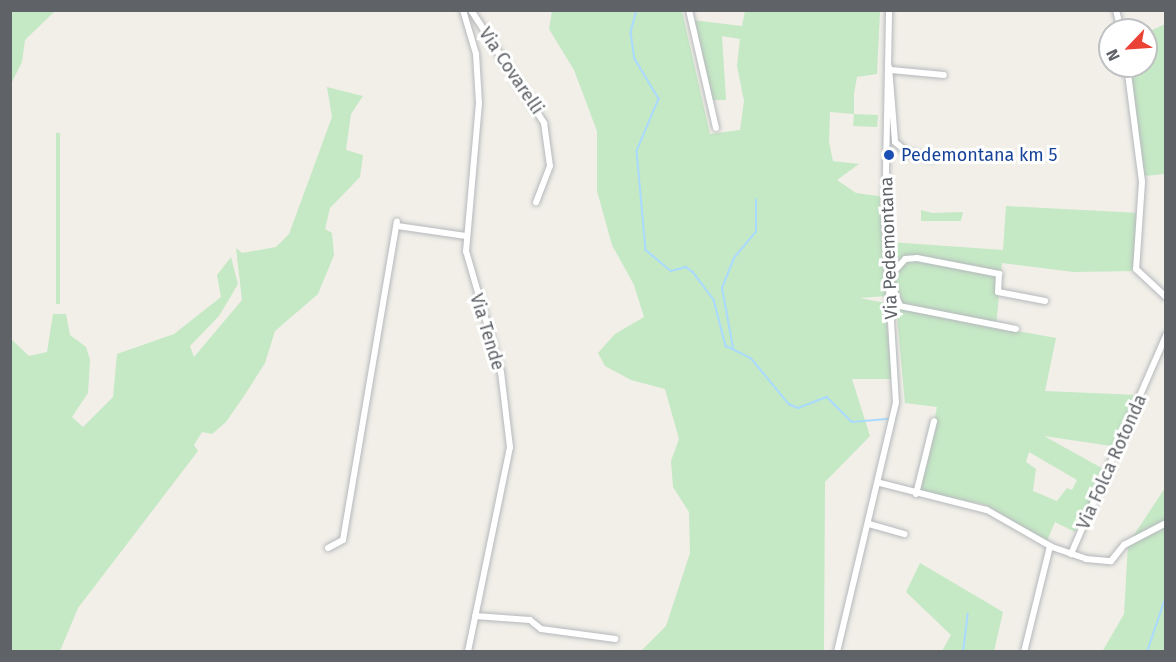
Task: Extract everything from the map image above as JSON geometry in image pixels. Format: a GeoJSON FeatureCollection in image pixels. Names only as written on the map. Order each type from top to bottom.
{"type":"FeatureCollection","features":[{"type":"Feature","properties":{"kind":"street","name":"Via Tende"},"geometry":{"type":"LineString","coordinates":[[463,10],[476,54],[479,98],[466,236],[473,285],[501,372],[510,447],[468,651]]}},
{"type":"Feature","properties":{"kind":"street","name":"Via Covarelli"},"geometry":{"type":"LineString","coordinates":[[471,10],[545,125],[550,164],[536,202]]}},
{"type":"Feature","properties":{"kind":"street"},"geometry":{"type":"LineString","coordinates":[[689,10],[716,128]]}},
{"type":"Feature","properties":{"kind":"street","name":"Via Pedemontana"},"geometry":{"type":"LineString","coordinates":[[837,651],[880,483],[896,403],[888,277],[889,10]]}},
{"type":"Feature","properties":{"kind":"street"},"geometry":{"type":"LineString","coordinates":[[932,158],[908,153],[895,142],[889,67],[944,75]]}},
{"type":"Feature","properties":{"kind":"street"},"geometry":{"type":"LineString","coordinates":[[1129,78],[1142,182],[1137,269],[1166,297]]}},
{"type":"Feature","properties":{"kind":"street"},"geometry":{"type":"LineString","coordinates":[[328,548],[343,540],[397,224],[466,236]]}},
{"type":"Feature","properties":{"kind":"street"},"geometry":{"type":"LineString","coordinates":[[1016,329],[900,306],[888,277],[915,258],[999,274],[998,292],[1045,301]]}},
{"type":"Feature","properties":{"kind":"street","name":"Via Folca Rotonda"},"geometry":{"type":"LineString","coordinates":[[1071,554],[1166,335]]}},
{"type":"Feature","properties":{"kind":"street"},"geometry":{"type":"LineString","coordinates":[[916,494],[934,421]]}},
{"type":"Feature","properties":{"kind":"street"},"geometry":{"type":"LineString","coordinates":[[880,483],[916,494],[987,510],[1050,546],[1071,554],[1111,561],[1124,545],[1166,523]]}},
{"type":"Feature","properties":{"kind":"street"},"geometry":{"type":"LineString","coordinates":[[869,524],[905,534]]}},
{"type":"Feature","properties":{"kind":"street"},"geometry":{"type":"LineString","coordinates":[[1024,651],[1050,546]]}},
{"type":"Feature","properties":{"kind":"street"},"geometry":{"type":"LineString","coordinates":[[475,616],[530,620],[541,629],[615,639]]}},
{"type":"Feature","properties":{"kind":"green space"},"geometry":{"type":"Polygon","coordinates":[[[11,10],[55,11],[25,40],[22,62],[11,84],[11,10]]]}},
{"type":"Feature","properties":{"kind":"green space"},"geometry":{"type":"Polygon","coordinates":[[[552,11],[682,11],[710,134],[740,130],[744,101],[737,66],[740,39],[722,36],[726,100],[711,100],[692,20],[742,26],[745,11],[880,11],[877,74],[857,77],[854,114],[830,112],[829,142],[833,161],[859,164],[837,180],[856,193],[885,197],[881,221],[886,296],[860,298],[885,303],[892,379],[852,379],[870,436],[825,482],[824,651],[641,651],[666,626],[690,553],[689,512],[673,487],[671,461],[679,439],[665,389],[631,380],[605,366],[598,353],[615,334],[644,317],[634,285],[612,245],[597,191],[597,131],[574,70],[549,29],[552,11]]]}},
{"type":"Feature","properties":{"kind":"green space"},"geometry":{"type":"Polygon","coordinates":[[[1165,24],[1165,174],[1144,176],[1132,78],[1158,78],[1158,27],[1165,24]]]}},
{"type":"Feature","properties":{"kind":"green space"},"geometry":{"type":"Polygon","coordinates":[[[327,87],[363,96],[351,114],[346,150],[363,155],[360,177],[330,208],[325,229],[332,233],[334,255],[318,294],[275,331],[265,363],[226,422],[212,434],[202,432],[194,445],[198,451],[78,608],[60,651],[11,651],[11,339],[29,356],[47,352],[53,314],[66,314],[70,335],[86,347],[90,360],[88,393],[72,417],[83,427],[113,397],[117,354],[174,334],[221,297],[217,275],[231,257],[238,284],[219,316],[190,346],[194,357],[242,300],[236,248],[242,253],[276,247],[289,234],[332,117],[327,87]]]}},
{"type":"Feature","properties":{"kind":"green space"},"geometry":{"type":"Polygon","coordinates":[[[854,114],[878,115],[877,127],[853,126],[854,114]]]}},
{"type":"Feature","properties":{"kind":"green space"},"geometry":{"type":"Polygon","coordinates":[[[56,133],[60,133],[60,304],[56,304],[56,133]]]}},
{"type":"Feature","properties":{"kind":"green space"},"geometry":{"type":"Polygon","coordinates":[[[1006,206],[1139,213],[1135,271],[1074,272],[1002,263],[996,327],[1056,338],[1045,391],[1137,395],[1118,447],[1044,436],[1107,471],[1075,532],[1055,522],[1047,541],[986,505],[919,491],[937,407],[905,403],[890,242],[1003,250],[1006,206]],[[1029,452],[1026,462],[1036,469],[1033,491],[1057,501],[1067,488],[1072,490],[1077,480],[1029,452]]]}},
{"type":"Feature","properties":{"kind":"green space"},"geometry":{"type":"Polygon","coordinates":[[[921,210],[932,213],[963,212],[961,221],[921,221],[921,210]]]}},
{"type":"Feature","properties":{"kind":"green space"},"geometry":{"type":"Polygon","coordinates":[[[1165,488],[1165,651],[1102,652],[1124,614],[1128,544],[1165,488]]]}},
{"type":"Feature","properties":{"kind":"green space"},"geometry":{"type":"Polygon","coordinates":[[[920,563],[1003,612],[994,651],[942,651],[951,635],[906,592],[920,563]]]}},
{"type":"Feature","properties":{"kind":"waterway"},"geometry":{"type":"LineString","coordinates":[[637,10],[631,32],[635,59],[659,99],[637,151],[646,250],[671,271],[686,267],[693,272],[714,300],[726,346],[751,358],[789,404],[798,408],[827,397],[852,422],[889,419]]}},
{"type":"Feature","properties":{"kind":"waterway"},"geometry":{"type":"LineString","coordinates":[[733,348],[722,288],[734,258],[756,232],[756,200]]}},
{"type":"Feature","properties":{"kind":"waterway"},"geometry":{"type":"LineString","coordinates":[[1147,652],[1166,596]]}},
{"type":"Feature","properties":{"kind":"waterway"},"geometry":{"type":"LineString","coordinates":[[963,652],[968,614]]}},
{"type":"Feature","properties":{"kind":"place","name":"Pedemontana km 5"},"geometry":{"type":"Point","coordinates":[889,155]}}]}
